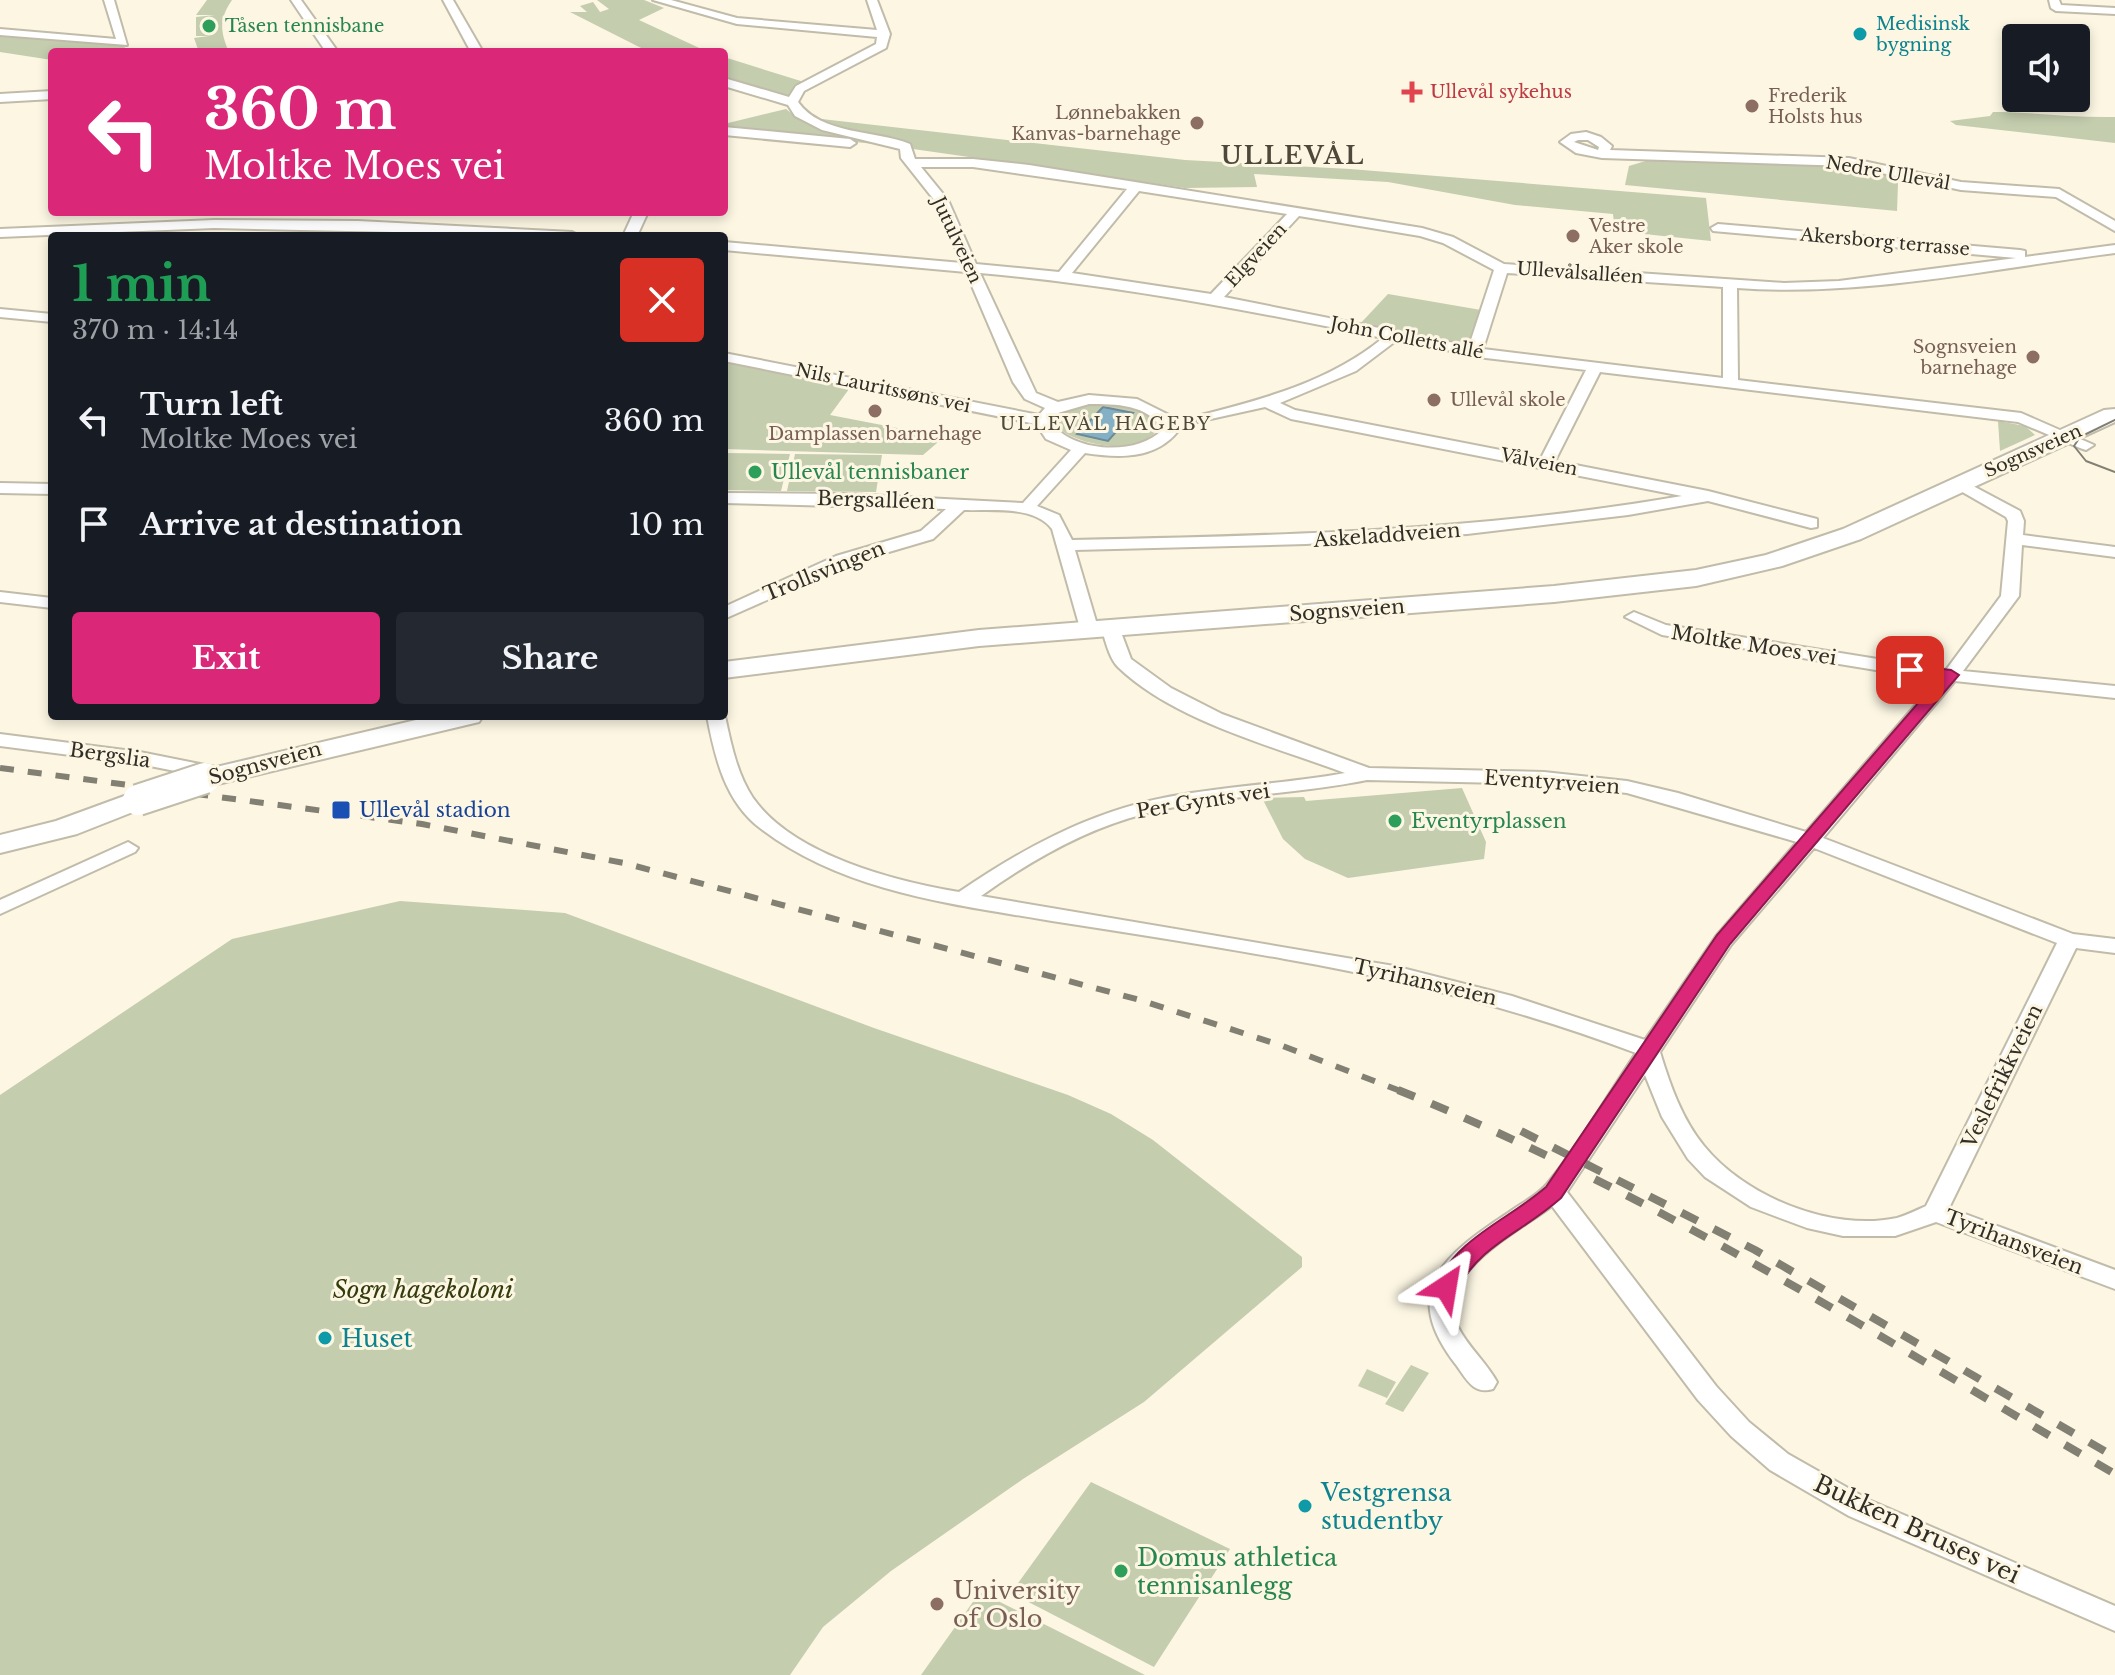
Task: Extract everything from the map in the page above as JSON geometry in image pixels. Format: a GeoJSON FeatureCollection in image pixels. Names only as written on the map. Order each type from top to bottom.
{"type":"FeatureCollection","features":[{"type":"Feature","properties":{"kind":"main road","name":"Sognsveien"},"geometry":{"type":"LineString","coordinates":[[728,669],[918,644],[1100,627],[1554,594],[1683,581],[1749,567],[1811,549],[1960,486],[1999,479],[2114,417]]}},
{"type":"Feature","properties":{"kind":"main road","name":"Sognsveien"},"geometry":{"type":"LineString","coordinates":[[0,862],[66,828],[212,776],[452,720]]}},
{"type":"Feature","properties":{"kind":"main road","name":"Sognsveien"},"geometry":{"type":"LineString","coordinates":[[0,844],[66,828]]}},
{"type":"Feature","properties":{"kind":"street"},"geometry":{"type":"LineString","coordinates":[[0,32],[123,43],[109,0]]}},
{"type":"Feature","properties":{"kind":"street"},"geometry":{"type":"LineString","coordinates":[[296,0],[329,48]]}},
{"type":"Feature","properties":{"kind":"street"},"geometry":{"type":"LineString","coordinates":[[448,0],[475,48]]}},
{"type":"Feature","properties":{"kind":"street"},"geometry":{"type":"LineString","coordinates":[[658,0],[737,21],[884,34]]}},
{"type":"Feature","properties":{"kind":"street"},"geometry":{"type":"LineString","coordinates":[[728,83],[792,102],[800,89],[878,50],[884,34],[872,0]]}},
{"type":"Feature","properties":{"kind":"street"},"geometry":{"type":"LineString","coordinates":[[2055,4],[2115,8]]}},
{"type":"Feature","properties":{"kind":"street"},"geometry":{"type":"LineString","coordinates":[[0,98],[48,95]]}},
{"type":"Feature","properties":{"kind":"street","name":"Jutulveien"},"geometry":{"type":"LineString","coordinates":[[792,102],[800,113],[818,123],[902,145],[907,149],[909,160],[941,200],[1021,382],[1030,396],[1055,406]]}},
{"type":"Feature","properties":{"kind":"street"},"geometry":{"type":"LineString","coordinates":[[728,131],[884,147],[909,160]]}},
{"type":"Feature","properties":{"kind":"street","name":"Nedre Ullevål"},"geometry":{"type":"LineString","coordinates":[[1602,154],[1849,162],[1961,186],[2059,193],[2115,227]]}},
{"type":"Feature","properties":{"kind":"street","name":"Ullevålsalléen"},"geometry":{"type":"LineString","coordinates":[[909,160],[993,164],[1298,210],[1435,235],[1501,268],[1730,283],[1839,285],[2115,249]]}},
{"type":"Feature","properties":{"kind":"street"},"geometry":{"type":"LineString","coordinates":[[1063,276],[1137,185]]}},
{"type":"Feature","properties":{"kind":"street","name":"Elgveien"},"geometry":{"type":"LineString","coordinates":[[1214,299],[1298,210]]}},
{"type":"Feature","properties":{"kind":"street"},"geometry":{"type":"LineString","coordinates":[[0,233],[177,223],[444,227],[515,232]]}},
{"type":"Feature","properties":{"kind":"street","name":"Akersborg terrasse"},"geometry":{"type":"LineString","coordinates":[[1718,228],[2052,257]]}},
{"type":"Feature","properties":{"kind":"street","name":"John Colletts allé"},"geometry":{"type":"LineString","coordinates":[[728,246],[1063,276],[1214,299],[1475,352],[2006,415],[2030,420],[2076,440]]}},
{"type":"Feature","properties":{"kind":"street"},"geometry":{"type":"LineString","coordinates":[[1475,352],[1501,268]]}},
{"type":"Feature","properties":{"kind":"street"},"geometry":{"type":"LineString","coordinates":[[1730,283],[1730,383]]}},
{"type":"Feature","properties":{"kind":"street"},"geometry":{"type":"LineString","coordinates":[[0,313],[48,318]]}},
{"type":"Feature","properties":{"kind":"street"},"geometry":{"type":"LineString","coordinates":[[1202,419],[1268,403],[1323,385],[1363,362],[1394,336]]}},
{"type":"Feature","properties":{"kind":"street","name":"Nils Lauritssøns vei"},"geometry":{"type":"LineString","coordinates":[[728,358],[1042,420]]}},
{"type":"Feature","properties":{"kind":"street"},"geometry":{"type":"LineString","coordinates":[[1546,464],[1595,368]]}},
{"type":"Feature","properties":{"kind":"street"},"geometry":{"type":"LineString","coordinates":[[1093,398],[1117,400],[1159,413],[1169,423],[1170,431],[1164,439],[1141,449],[1081,448],[1052,436],[1042,420],[1055,406],[1093,398]]}},
{"type":"Feature","properties":{"kind":"street","name":"Vålveien"},"geometry":{"type":"LineString","coordinates":[[1268,403],[1291,414],[1708,496],[1811,523]]}},
{"type":"Feature","properties":{"kind":"street"},"geometry":{"type":"LineString","coordinates":[[1027,508],[1081,448]]}},
{"type":"Feature","properties":{"kind":"street"},"geometry":{"type":"LineString","coordinates":[[1484,1382],[1443,1324],[1438,1305],[1454,1269],[1472,1249],[1534,1209],[1554,1192],[1724,940],[1951,675],[2010,596],[2014,514],[1960,486]]}},
{"type":"Feature","properties":{"kind":"street"},"geometry":{"type":"LineString","coordinates":[[0,488],[48,489]]}},
{"type":"Feature","properties":{"kind":"street","name":"Askeladdveien"},"geometry":{"type":"LineString","coordinates":[[1063,545],[1283,543],[1427,534],[1708,496]]}},
{"type":"Feature","properties":{"kind":"street","name":"Bergsalléen"},"geometry":{"type":"LineString","coordinates":[[728,498],[962,503],[1027,508]]}},
{"type":"Feature","properties":{"kind":"street","name":"Trollsvingen"},"geometry":{"type":"LineString","coordinates":[[728,612],[842,560],[927,535],[962,503]]}},
{"type":"Feature","properties":{"kind":"street","name":"Eventyrveien"},"geometry":{"type":"LineString","coordinates":[[1027,508],[1053,519],[1060,528],[1063,545],[1100,627],[1123,662],[1164,692],[1215,718],[1367,774],[1544,778],[1627,787],[1715,808],[1808,839],[2069,940],[2115,946]]}},
{"type":"Feature","properties":{"kind":"street"},"geometry":{"type":"LineString","coordinates":[[2013,539],[2115,552]]}},
{"type":"Feature","properties":{"kind":"street"},"geometry":{"type":"LineString","coordinates":[[0,597],[48,603]]}},
{"type":"Feature","properties":{"kind":"street","name":"Moltke Moes vei"},"geometry":{"type":"LineString","coordinates":[[1634,617],[1662,630],[1951,675],[2115,692]]}},
{"type":"Feature","properties":{"kind":"street","name":"Tyrihansveien"},"geometry":{"type":"LineString","coordinates":[[717,720],[725,760],[738,792],[768,824],[798,845],[870,877],[963,899],[1358,965],[1511,1002],[1648,1049],[1660,1089],[1696,1153],[1723,1179],[1755,1200],[1822,1223],[1860,1228],[1896,1227],[1935,1212],[2115,1280]]}},
{"type":"Feature","properties":{"kind":"street","name":"Bergslia"},"geometry":{"type":"LineString","coordinates":[[0,740],[140,758],[212,776]]}},
{"type":"Feature","properties":{"kind":"street","name":"Per Gynts vei"},"geometry":{"type":"LineString","coordinates":[[963,899],[1054,841],[1130,811],[1203,797],[1321,785],[1367,774]]}},
{"type":"Feature","properties":{"kind":"street"},"geometry":{"type":"LineString","coordinates":[[0,908],[128,848]]}},
{"type":"Feature","properties":{"kind":"street","name":"Veslefrikkveien"},"geometry":{"type":"LineString","coordinates":[[1935,1212],[2069,940]]}},
{"type":"Feature","properties":{"kind":"street","name":"Bukken Bruses vei"},"geometry":{"type":"LineString","coordinates":[[1554,1192],[1707,1393],[1740,1429],[1779,1462],[1859,1508],[2115,1619]]}},
{"type":"Feature","properties":{"kind":"green space"},"geometry":{"type":"Polygon","coordinates":[[[207,0],[232,0],[222,25],[228,48],[198,48],[194,38],[209,36],[196,36],[196,17],[215,15],[196,15],[207,0]]]}},
{"type":"Feature","properties":{"kind":"green space"},"geometry":{"type":"Polygon","coordinates":[[[597,0],[644,0],[664,8],[639,20],[699,48],[641,48],[570,12],[587,12],[580,6],[593,2],[600,12],[609,9],[597,0]]]}},
{"type":"Feature","properties":{"kind":"green space"},"geometry":{"type":"Polygon","coordinates":[[[0,34],[121,45],[126,48],[48,48],[48,59],[0,52],[0,34]]]}},
{"type":"Feature","properties":{"kind":"green space"},"geometry":{"type":"Polygon","coordinates":[[[728,58],[804,82],[786,96],[728,79],[728,58]]]}},
{"type":"Feature","properties":{"kind":"green space"},"geometry":{"type":"Polygon","coordinates":[[[786,109],[795,116],[1185,160],[1350,169],[1706,198],[1711,241],[1615,231],[1613,214],[1515,205],[1388,182],[1254,174],[1257,187],[1185,188],[885,145],[728,129],[728,123],[786,109]]]}},
{"type":"Feature","properties":{"kind":"green space"},"geometry":{"type":"Polygon","coordinates":[[[1993,112],[2115,117],[2115,143],[1956,125],[1950,121],[1990,116],[1993,112]]]}},
{"type":"Feature","properties":{"kind":"green space"},"geometry":{"type":"Polygon","coordinates":[[[1649,160],[1828,164],[1895,177],[1898,183],[1897,211],[1625,185],[1629,166],[1649,160]]]}},
{"type":"Feature","properties":{"kind":"green space"},"geometry":{"type":"Polygon","coordinates":[[[1388,294],[1481,310],[1469,345],[1463,347],[1359,325],[1388,294]]]}},
{"type":"Feature","properties":{"kind":"green space"},"geometry":{"type":"Polygon","coordinates":[[[728,361],[852,385],[830,415],[944,437],[923,455],[728,449],[728,361]]]}},
{"type":"Feature","properties":{"kind":"green space"},"geometry":{"type":"Polygon","coordinates":[[[1083,404],[1131,408],[1156,422],[1157,430],[1136,444],[1106,446],[1077,438],[1055,425],[1055,418],[1064,409],[1083,404]]]}},
{"type":"Feature","properties":{"kind":"green space"},"geometry":{"type":"Polygon","coordinates":[[[1998,421],[2025,426],[2035,435],[2000,451],[1998,421]]]}},
{"type":"Feature","properties":{"kind":"green space","name":"Ullevål tennisbaner"},"geometry":{"type":"Polygon","coordinates":[[[728,453],[790,454],[781,491],[728,490],[728,453]]]}},
{"type":"Feature","properties":{"kind":"green space"},"geometry":{"type":"Polygon","coordinates":[[[795,454],[882,455],[876,492],[787,491],[795,454]]]}},
{"type":"Feature","properties":{"kind":"green space","name":"Eventyrplassen"},"geometry":{"type":"Polygon","coordinates":[[[1462,788],[1486,842],[1484,859],[1348,878],[1305,859],[1283,839],[1262,798],[1304,797],[1306,801],[1462,788]]]}},
{"type":"Feature","properties":{"kind":"green space","name":"Sogn hagekoloni"},"geometry":{"type":"Polygon","coordinates":[[[400,901],[565,913],[874,1028],[1068,1095],[1111,1114],[1153,1140],[1302,1257],[1302,1267],[1144,1402],[1023,1479],[891,1571],[823,1627],[790,1675],[0,1675],[0,1095],[232,939],[400,901]]]}},
{"type":"Feature","properties":{"kind":"green space"},"geometry":{"type":"Polygon","coordinates":[[[1411,1365],[1429,1373],[1403,1412],[1385,1404],[1411,1365]]]}},
{"type":"Feature","properties":{"kind":"green space"},"geometry":{"type":"Polygon","coordinates":[[[1367,1369],[1396,1382],[1387,1398],[1358,1386],[1367,1369]]]}},
{"type":"Feature","properties":{"kind":"green space","name":"Domus athletica tennisanlegg"},"geometry":{"type":"Polygon","coordinates":[[[1091,1482],[1230,1549],[1154,1667],[1011,1593],[1091,1482]]]}},
{"type":"Feature","properties":{"kind":"green space"},"geometry":{"type":"Polygon","coordinates":[[[980,1592],[1145,1675],[921,1675],[980,1592]]]}},
{"type":"Feature","properties":{"kind":"water"},"geometry":{"type":"Polygon","coordinates":[[[1103,407],[1133,413],[1108,441],[1077,434],[1103,407]]]}},
{"type":"Feature","properties":{"kind":"tram line"},"geometry":{"type":"LineString","coordinates":[[2115,420],[2080,437],[2074,446],[2086,461],[2115,472]]}},
{"type":"Feature","properties":{"kind":"railway"},"geometry":{"type":"LineString","coordinates":[[0,768],[422,824],[624,863],[1140,1000],[1280,1045],[1400,1091]]}},
{"type":"Feature","properties":{"kind":"railway"},"geometry":{"type":"LineString","coordinates":[[1400,1091],[1492,1130],[1674,1220],[1852,1319],[2115,1474]]}},
{"type":"Feature","properties":{"kind":"railway"},"geometry":{"type":"LineString","coordinates":[[1521,1131],[1755,1250],[2115,1457]]}},
{"type":"Feature","properties":{"kind":"place","name":"Tåsen tennisbane"},"geometry":{"type":"Point","coordinates":[209,26]}},
{"type":"Feature","properties":{"kind":"place","name":"Medisinsk bygning"},"geometry":{"type":"Point","coordinates":[1860,34]}},
{"type":"Feature","properties":{"kind":"place","name":"Ullevål sykehus"},"geometry":{"type":"Point","coordinates":[1412,92]}},
{"type":"Feature","properties":{"kind":"place","name":"Frederik Holsts hus"},"geometry":{"type":"Point","coordinates":[1752,106]}},
{"type":"Feature","properties":{"kind":"place","name":"Lønnebakken Kanvas-barnehage"},"geometry":{"type":"Point","coordinates":[1197,123]}},
{"type":"Feature","properties":{"kind":"place","name":"Vestre Aker skole"},"geometry":{"type":"Point","coordinates":[1573,236]}},
{"type":"Feature","properties":{"kind":"place","name":"Sognsveien barnehage"},"geometry":{"type":"Point","coordinates":[2033,357]}},
{"type":"Feature","properties":{"kind":"place","name":"Ullevål skole"},"geometry":{"type":"Point","coordinates":[1434,400]}},
{"type":"Feature","properties":{"kind":"place","name":"Damplassen barnehage"},"geometry":{"type":"Point","coordinates":[875,411]}},
{"type":"Feature","properties":{"kind":"place","name":"Ullevål tennisbaner"},"geometry":{"type":"Point","coordinates":[755,472]}},
{"type":"Feature","properties":{"kind":"place","name":"Ullevål stadion"},"geometry":{"type":"Point","coordinates":[341,810]}},
{"type":"Feature","properties":{"kind":"place","name":"Eventyrplassen"},"geometry":{"type":"Point","coordinates":[1395,821]}},
{"type":"Feature","properties":{"kind":"place","name":"Huset"},"geometry":{"type":"Point","coordinates":[325,1338]}},
{"type":"Feature","properties":{"kind":"place","name":"Vestgrensa studentby"},"geometry":{"type":"Point","coordinates":[1305,1506]}},
{"type":"Feature","properties":{"kind":"place","name":"Domus athletica tennisanlegg"},"geometry":{"type":"Point","coordinates":[1121,1571]}},
{"type":"Feature","properties":{"kind":"place","name":"University of Oslo"},"geometry":{"type":"Point","coordinates":[937,1604]}},
{"type":"Feature","properties":{"kind":"district","name":"ULLEVÅL"},"geometry":{"type":"Point","coordinates":[1293,155]}},
{"type":"Feature","properties":{"kind":"district","name":"ULLEVÅL HAGEBY"},"geometry":{"type":"Point","coordinates":[1106,424]}},
{"type":"Feature","properties":{"kind":"route"},"geometry":{"type":"LineString","coordinates":[[1446,1287],[1454,1269],[1472,1249],[1534,1209],[1554,1192],[1724,940],[1951,675],[1910,670]]}}]}
